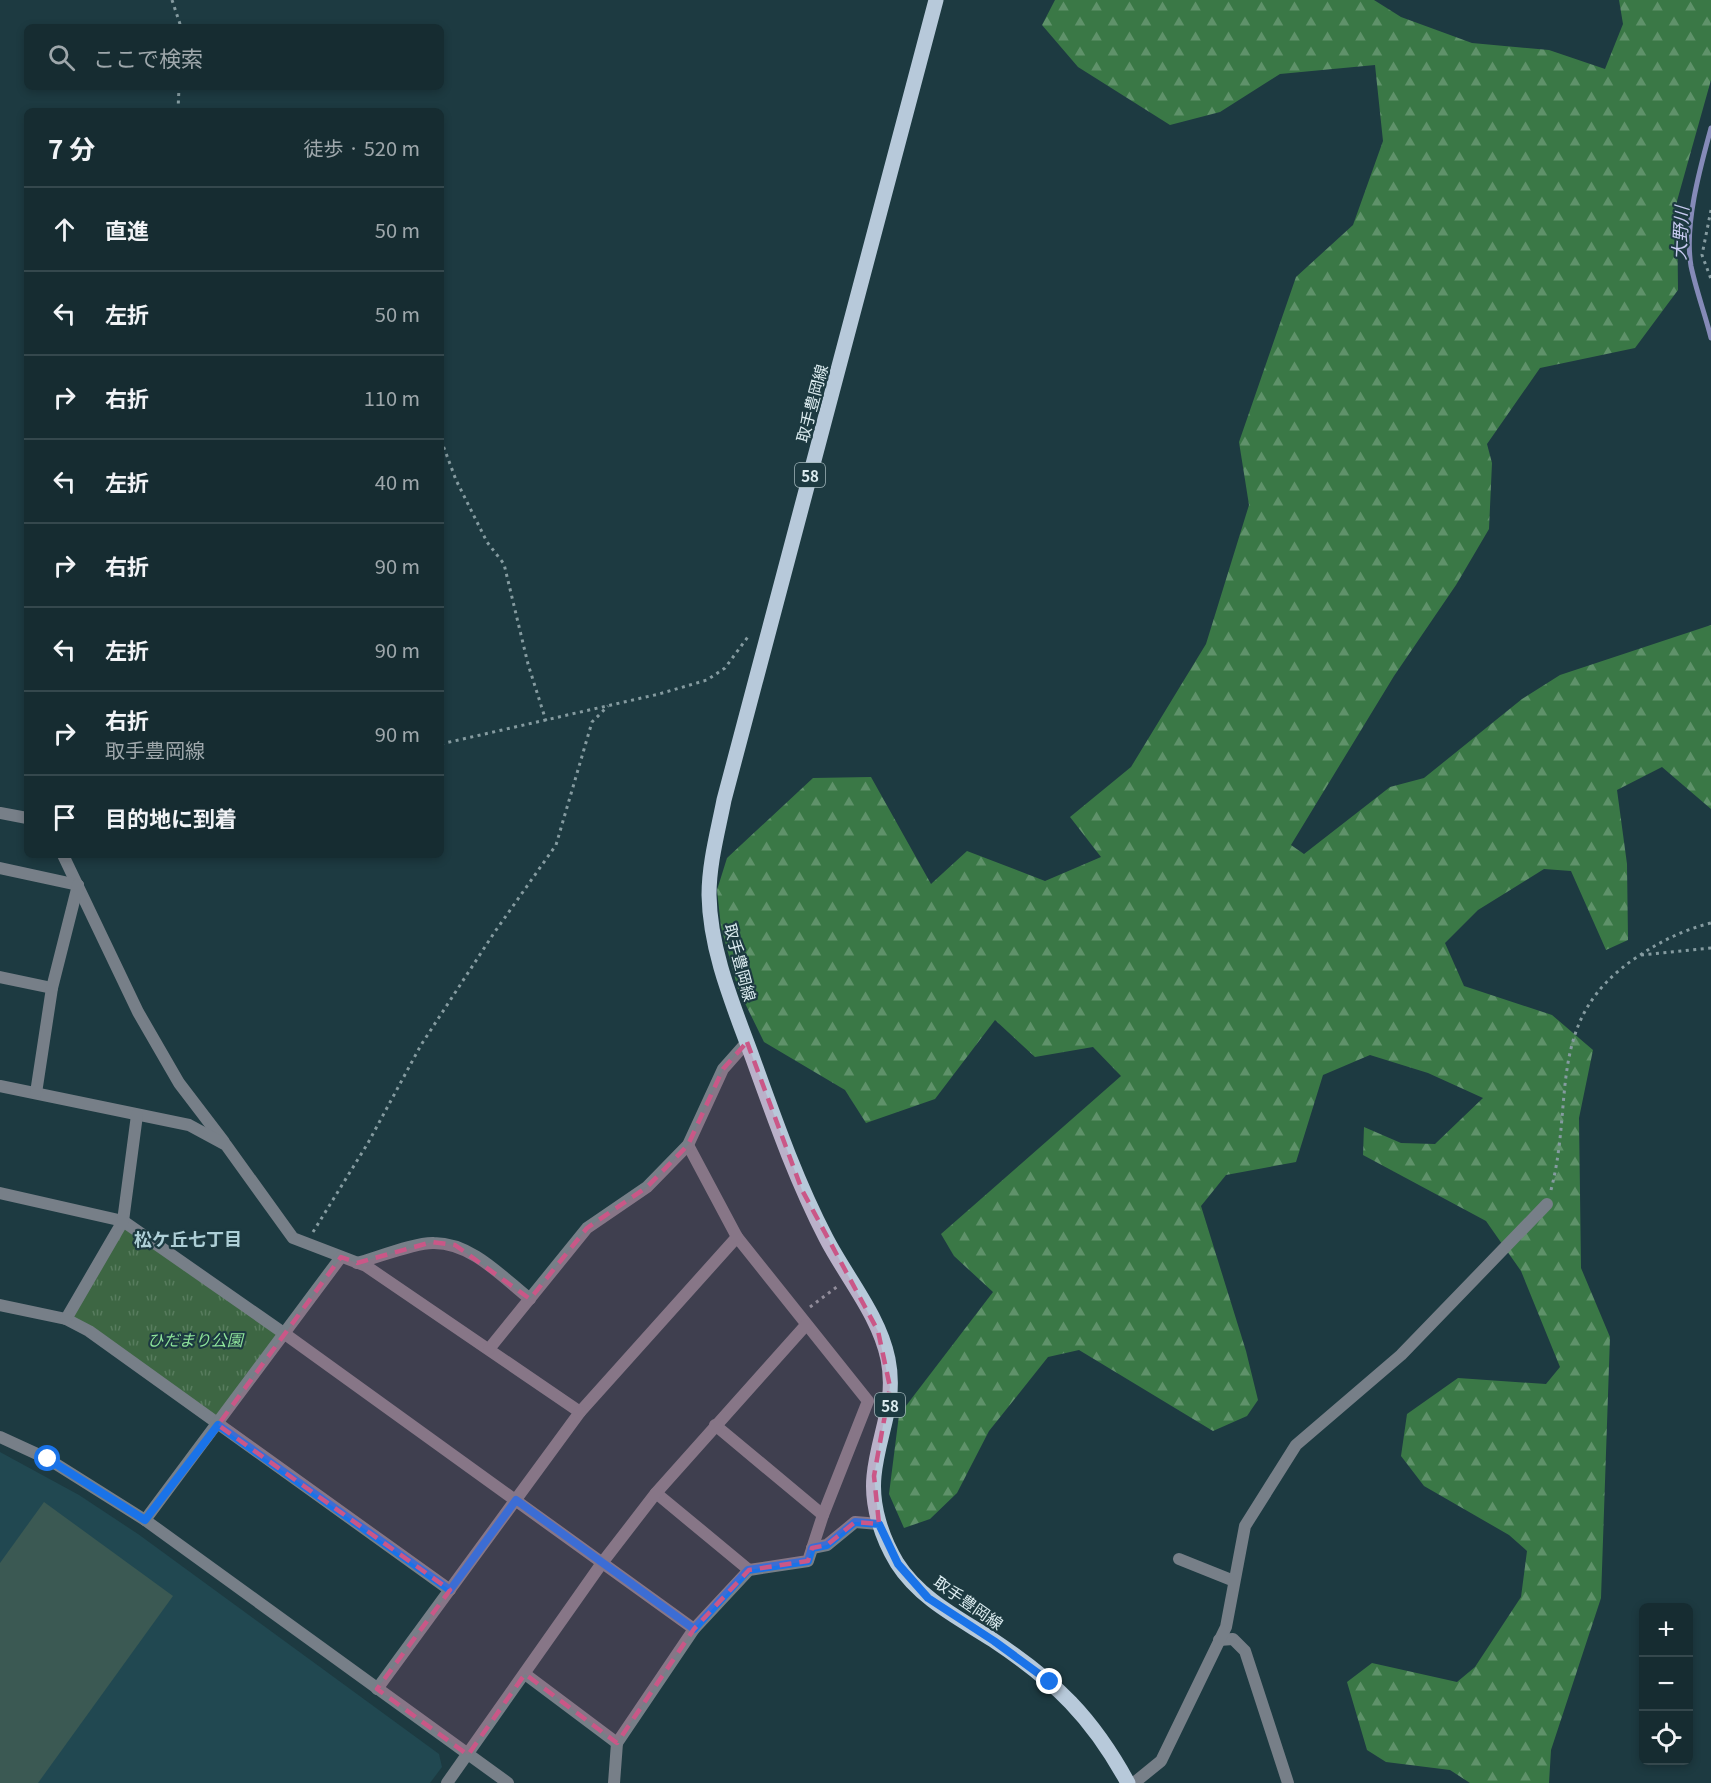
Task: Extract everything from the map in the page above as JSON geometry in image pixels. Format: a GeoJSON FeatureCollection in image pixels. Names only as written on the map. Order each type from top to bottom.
{"type":"FeatureCollection","features":[{"type":"Feature","properties":{"kind":"main road","name":"取手豊岡線"},"geometry":{"type":"LineString","coordinates":[[936,0],[727,789],[714,851],[709,894],[714,937],[747,1042],[802,1190],[827,1240],[871,1315],[887,1357],[890,1405],[874,1476],[879,1524],[898,1564],[909,1579],[928,1598],[1028,1664],[1067,1697],[1096,1729],[1128,1783]]}},
{"type":"Feature","properties":{"kind":"street"},"geometry":{"type":"LineString","coordinates":[[0,813],[24,818]]}},
{"type":"Feature","properties":{"kind":"street"},"geometry":{"type":"LineString","coordinates":[[64,858],[144,1022],[179,1083],[293,1238],[366,1266],[580,1412]]}},
{"type":"Feature","properties":{"kind":"street"},"geometry":{"type":"LineString","coordinates":[[0,868],[78,885]]}},
{"type":"Feature","properties":{"kind":"street"},"geometry":{"type":"LineString","coordinates":[[36,1093],[52,988],[78,885]]}},
{"type":"Feature","properties":{"kind":"street"},"geometry":{"type":"LineString","coordinates":[[0,977],[52,988]]}},
{"type":"Feature","properties":{"kind":"street"},"geometry":{"type":"LineString","coordinates":[[489,1349],[587,1228],[647,1187],[688,1145],[723,1070],[747,1042]]}},
{"type":"Feature","properties":{"kind":"street"},"geometry":{"type":"LineString","coordinates":[[0,1086],[189,1125],[226,1145]]}},
{"type":"Feature","properties":{"kind":"street"},"geometry":{"type":"LineString","coordinates":[[66,1319],[123,1221],[137,1115]]}},
{"type":"Feature","properties":{"kind":"street"},"geometry":{"type":"LineString","coordinates":[[614,1783],[616,1743],[694,1629],[748,1570],[808,1561],[823,1515],[868,1401],[737,1237],[688,1145]]}},
{"type":"Feature","properties":{"kind":"street"},"geometry":{"type":"LineString","coordinates":[[0,1192],[123,1221],[285,1334],[694,1629]]}},
{"type":"Feature","properties":{"kind":"street"},"geometry":{"type":"LineString","coordinates":[[1134,1783],[1161,1761],[1226,1627],[1245,1526],[1296,1444],[1401,1355],[1547,1204]]}},
{"type":"Feature","properties":{"kind":"street"},"geometry":{"type":"LineString","coordinates":[[377,1689],[580,1412],[737,1237]]}},
{"type":"Feature","properties":{"kind":"street"},"geometry":{"type":"LineString","coordinates":[[357,1263],[432,1242],[455,1245],[471,1253],[530,1299]]}},
{"type":"Feature","properties":{"kind":"street"},"geometry":{"type":"LineString","coordinates":[[145,1520],[341,1257]]}},
{"type":"Feature","properties":{"kind":"street"},"geometry":{"type":"LineString","coordinates":[[0,1305],[66,1319],[89,1331],[450,1590]]}},
{"type":"Feature","properties":{"kind":"street"},"geometry":{"type":"LineString","coordinates":[[447,1783],[602,1563],[656,1493],[716,1425],[802,1320]]}},
{"type":"Feature","properties":{"kind":"street"},"geometry":{"type":"LineString","coordinates":[[716,1425],[823,1515]]}},
{"type":"Feature","properties":{"kind":"street"},"geometry":{"type":"LineString","coordinates":[[0,1437],[48,1459],[145,1520],[508,1783]]}},
{"type":"Feature","properties":{"kind":"street"},"geometry":{"type":"LineString","coordinates":[[656,1493],[748,1570]]}},
{"type":"Feature","properties":{"kind":"street"},"geometry":{"type":"LineString","coordinates":[[812,1548],[827,1545],[855,1522],[879,1524]]}},
{"type":"Feature","properties":{"kind":"street"},"geometry":{"type":"LineString","coordinates":[[1179,1559],[1234,1581]]}},
{"type":"Feature","properties":{"kind":"street"},"geometry":{"type":"LineString","coordinates":[[1219,1640],[1233,1639],[1245,1651],[1288,1783]]}},
{"type":"Feature","properties":{"kind":"street"},"geometry":{"type":"LineString","coordinates":[[525,1674],[616,1743]]}},
{"type":"Feature","properties":{"kind":"path"},"geometry":{"type":"LineString","coordinates":[[172,0],[180,24]]}},
{"type":"Feature","properties":{"kind":"path"},"geometry":{"type":"LineString","coordinates":[[178,108],[179,90]]}},
{"type":"Feature","properties":{"kind":"path"},"geometry":{"type":"LineString","coordinates":[[1711,210],[1702,255],[1711,279]]}},
{"type":"Feature","properties":{"kind":"path"},"geometry":{"type":"LineString","coordinates":[[444,448],[456,480],[487,542],[504,564],[528,664],[546,721]]}},
{"type":"Feature","properties":{"kind":"path"},"geometry":{"type":"LineString","coordinates":[[444,743],[546,721],[707,680],[725,668],[755,628]]}},
{"type":"Feature","properties":{"kind":"path"},"geometry":{"type":"LineString","coordinates":[[306,1243],[368,1143],[421,1045],[494,933],[556,845],[592,722],[608,706]]}},
{"type":"Feature","properties":{"kind":"path"},"geometry":{"type":"LineString","coordinates":[[1547,1204],[1558,1161],[1567,1064],[1578,1022],[1594,994],[1620,968],[1655,943],[1711,924]]}},
{"type":"Feature","properties":{"kind":"path"},"geometry":{"type":"LineString","coordinates":[[1640,955],[1711,948]]}},
{"type":"Feature","properties":{"kind":"path"},"geometry":{"type":"LineString","coordinates":[[802,1320],[839,1286]]}},
{"type":"Feature","properties":{"kind":"highlighted area"},"geometry":{"type":"Polygon","coordinates":[[[747,1042],[802,1190],[878,1331],[890,1387],[874,1476],[879,1524],[855,1522],[827,1545],[812,1548],[808,1561],[749,1570],[694,1629],[617,1743],[525,1674],[468,1755],[377,1689],[450,1590],[218,1425],[341,1257],[357,1263],[432,1242],[455,1245],[530,1299],[587,1228],[647,1187],[688,1145],[723,1069],[747,1042]]]}},
{"type":"Feature","properties":{"kind":"shaded area"},"geometry":{"type":"Polygon","coordinates":[[[0,1452],[79,1495],[138,1534],[439,1754],[442,1767],[430,1783],[0,1783],[0,1452]]]}},
{"type":"Feature","properties":{"kind":"green space"},"geometry":{"type":"Polygon","coordinates":[[[1055,0],[1374,0],[1401,17],[1472,43],[1549,50],[1605,69],[1623,24],[1619,0],[1711,0],[1711,80],[1677,201],[1678,290],[1635,348],[1540,368],[1487,444],[1492,463],[1489,529],[1456,585],[1394,676],[1291,845],[1304,854],[1390,787],[1424,778],[1522,699],[1560,675],[1711,625],[1711,809],[1662,767],[1617,790],[1627,864],[1628,940],[1606,950],[1571,871],[1544,869],[1478,910],[1445,943],[1464,986],[1552,1015],[1593,1050],[1579,1118],[1581,1268],[1610,1337],[1601,1598],[1551,1750],[1549,1783],[1470,1783],[1450,1770],[1386,1762],[1367,1750],[1347,1682],[1372,1663],[1457,1682],[1475,1667],[1521,1597],[1527,1551],[1509,1535],[1424,1486],[1401,1456],[1407,1414],[1458,1378],[1546,1384],[1560,1367],[1521,1271],[1486,1221],[1363,1155],[1364,1127],[1401,1143],[1435,1144],[1483,1098],[1428,1073],[1370,1055],[1323,1075],[1296,1162],[1226,1175],[1201,1206],[1246,1351],[1258,1400],[1247,1416],[1213,1431],[1079,1350],[1048,1357],[989,1431],[957,1493],[930,1519],[904,1528],[889,1494],[899,1415],[993,1292],[954,1256],[941,1234],[1121,1076],[1093,1047],[1035,1057],[995,1020],[935,1099],[866,1123],[845,1090],[764,1042],[738,989],[721,927],[717,890],[727,858],[813,778],[871,777],[931,884],[967,851],[1045,881],[1101,857],[1070,817],[1131,767],[1206,644],[1249,505],[1239,442],[1296,277],[1353,225],[1383,141],[1375,65],[1280,74],[1220,112],[1170,125],[1078,67],[1042,25],[1055,0]]]}},
{"type":"Feature","properties":{"kind":"green space","name":"ひだまり公園"},"geometry":{"type":"Polygon","coordinates":[[[123,1221],[285,1334],[218,1425],[66,1319],[123,1221]]]}},
{"type":"Feature","properties":{"kind":"building"},"geometry":{"type":"Polygon","coordinates":[[[44,1502],[173,1596],[38,1783],[0,1783],[0,1563],[44,1502]]]}},
{"type":"Feature","properties":{"kind":"waterway","name":"大野川"},"geometry":{"type":"LineString","coordinates":[[1711,128],[1694,197],[1689,250],[1693,275],[1711,338]]}},
{"type":"Feature","properties":{"kind":"district","name":"松ケ丘七丁目"},"geometry":{"type":"Point","coordinates":[188,1238]}},
{"type":"Feature","properties":{"kind":"route"},"geometry":{"type":"LineString","coordinates":[[48,1459],[145,1520],[218,1425],[450,1590],[516,1500],[694,1629],[748,1570],[808,1561],[812,1548],[827,1545],[847,1526],[855,1522],[879,1524],[898,1564],[928,1598],[1028,1664],[1050,1682]]}}]}
